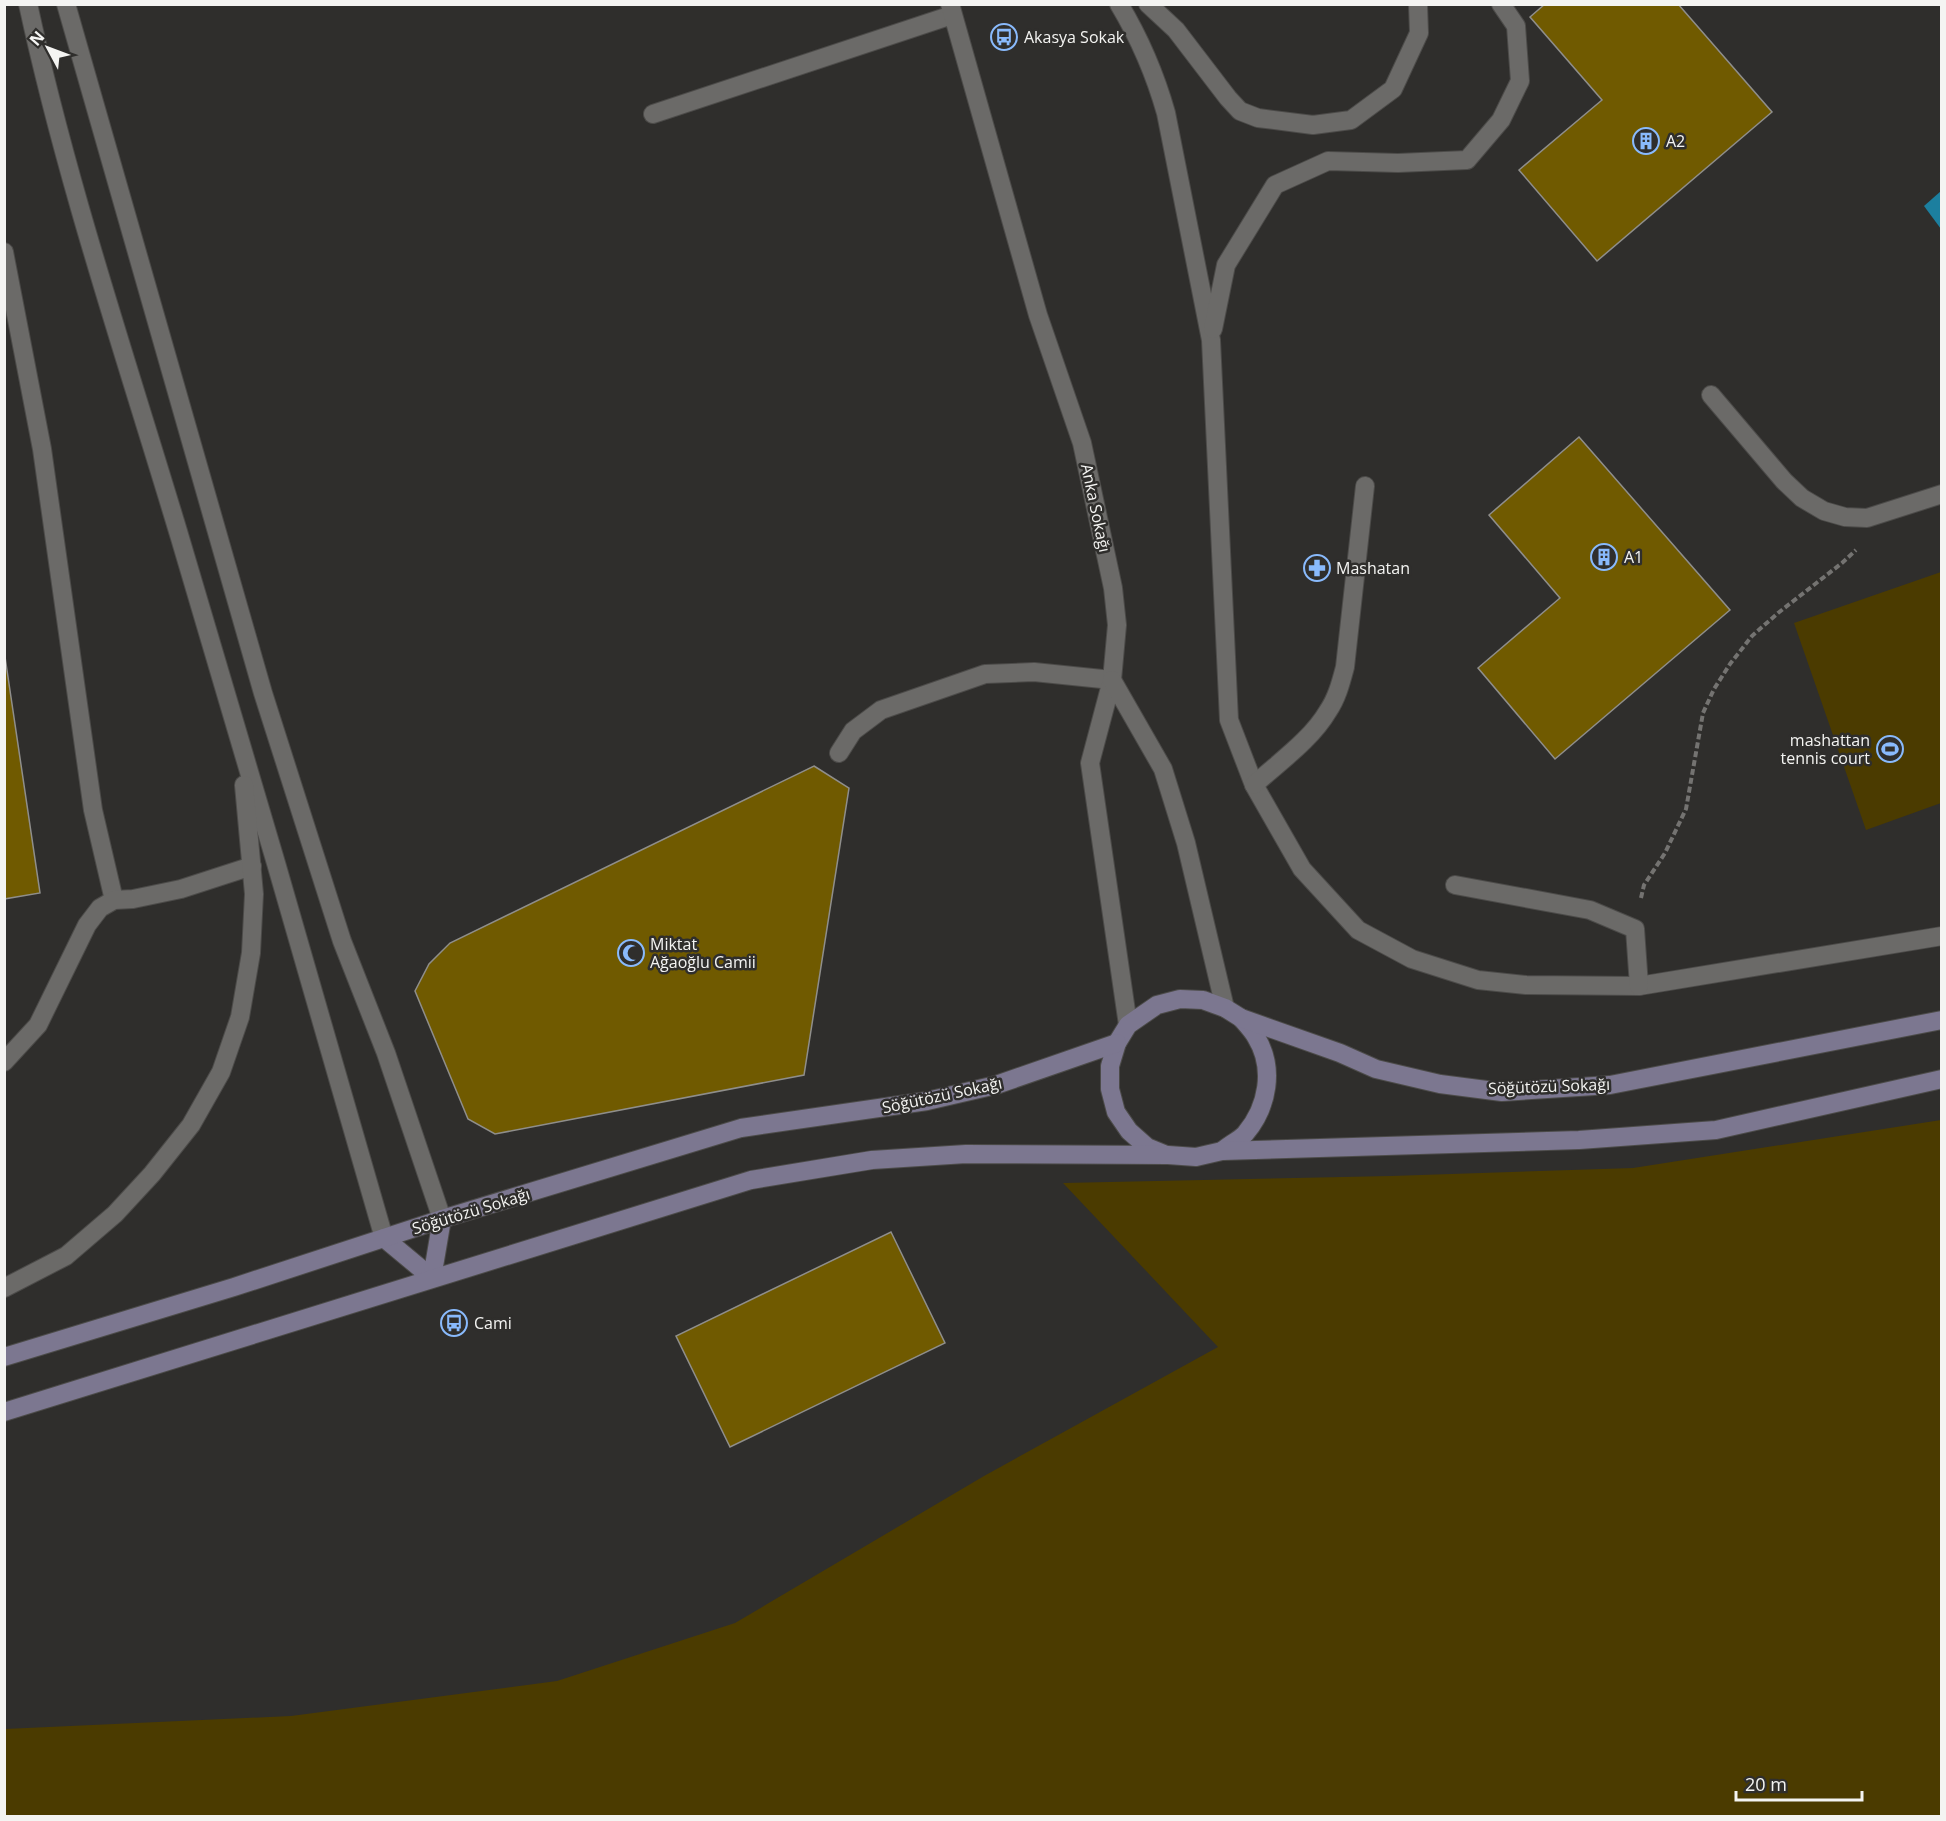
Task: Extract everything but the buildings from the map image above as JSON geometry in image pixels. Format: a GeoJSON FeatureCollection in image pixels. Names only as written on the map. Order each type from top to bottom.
{"type":"FeatureCollection","features":[{"type":"Feature","properties":{"kind":"street"},"geometry":{"type":"LineString","coordinates":[[28,4],[38,51],[76,192],[238,732],[384,1238],[432,1278]]}},
{"type":"Feature","properties":{"kind":"street"},"geometry":{"type":"LineString","coordinates":[[66,4],[263,693],[342,941],[386,1053],[442,1219],[432,1278]]}},
{"type":"Feature","properties":{"kind":"street"},"geometry":{"type":"LineString","coordinates":[[1119,4],[1147,57],[1166,113],[1211,340],[1229,720],[1254,785],[1302,868],[1358,930],[1412,959],[1478,980],[1526,985],[1639,986],[1941,936]]}},
{"type":"Feature","properties":{"kind":"street"},"geometry":{"type":"LineString","coordinates":[[1148,4],[1176,30],[1240,111],[1258,118],[1313,125],[1351,120],[1393,89],[1419,33],[1418,4]]}},
{"type":"Feature","properties":{"kind":"street"},"geometry":{"type":"LineString","coordinates":[[1211,340],[1226,266],[1275,185],[1328,161],[1398,164],[1467,160],[1502,120],[1520,81],[1516,26],[1502,4]]}},
{"type":"Feature","properties":{"kind":"street"},"geometry":{"type":"LineString","coordinates":[[653,114],[951,10]]}},
{"type":"Feature","properties":{"kind":"street","name":"Anka Sokağı"},"geometry":{"type":"LineString","coordinates":[[951,10],[1038,315],[1082,443],[1113,588],[1117,625],[1112,680],[1090,763],[1128,1025]]}},
{"type":"Feature","properties":{"kind":"street"},"geometry":{"type":"LineString","coordinates":[[4,252],[42,449],[93,810],[114,900]]}},
{"type":"Feature","properties":{"kind":"street"},"geometry":{"type":"LineString","coordinates":[[1711,395],[1784,481],[1802,498],[1824,511],[1845,517],[1867,518],[1941,494]]}},
{"type":"Feature","properties":{"kind":"street"},"geometry":{"type":"LineString","coordinates":[[1254,785],[1314,730],[1328,712],[1338,690],[1345,667],[1365,486]]}},
{"type":"Feature","properties":{"kind":"street"},"geometry":{"type":"LineString","coordinates":[[839,753],[854,731],[881,710],[985,674],[1034,672],[1112,680],[1163,769],[1186,843],[1225,1008]]}},
{"type":"Feature","properties":{"kind":"street"},"geometry":{"type":"LineString","coordinates":[[4,1288],[66,1256],[115,1214],[153,1174],[191,1125],[221,1072],[240,1017],[251,953],[254,894],[238,732]]}},
{"type":"Feature","properties":{"kind":"street"},"geometry":{"type":"LineString","coordinates":[[4,1062],[38,1025],[87,925],[100,908],[114,900],[133,899],[181,889],[252,866]]}},
{"type":"Feature","properties":{"kind":"street"},"geometry":{"type":"LineString","coordinates":[[1455,885],[1590,910],[1635,929],[1639,986]]}},
{"type":"Feature","properties":{"kind":"street","name":"Söğütözü Sokağı"},"geometry":{"type":"LineString","coordinates":[[4,1357],[442,1219],[741,1128],[927,1101],[996,1085],[1117,1043],[1128,1025],[1157,1005],[1180,999],[1203,1000],[1225,1008],[1241,1018],[1340,1053],[1376,1069],[1440,1084],[1502,1092],[1610,1085],[1941,1020]]}},
{"type":"Feature","properties":{"kind":"street"},"geometry":{"type":"LineString","coordinates":[[1222,1150],[1244,1135],[1259,1114],[1267,1089],[1267,1063],[1257,1038],[1241,1018]]}},
{"type":"Feature","properties":{"kind":"street"},"geometry":{"type":"LineString","coordinates":[[1117,1043],[1110,1066],[1110,1089],[1116,1112],[1129,1131],[1147,1147],[1168,1155]]}},
{"type":"Feature","properties":{"kind":"street"},"geometry":{"type":"LineString","coordinates":[[4,1412],[751,1180],[883,1159],[966,1154],[1196,1157],[1222,1150],[1580,1140],[1716,1130],[1941,1079]]}},
{"type":"Feature","properties":{"kind":"path"},"geometry":{"type":"LineString","coordinates":[[1635,929],[1644,885],[1665,853],[1686,808],[1703,713],[1714,689],[1752,636],[1858,548],[1867,518]]}},
{"type":"Feature","properties":{"kind":"shaded area","name":"mashattan tennis court"},"geometry":{"type":"Polygon","coordinates":[[[1941,572],[1941,803],[1866,830],[1794,623],[1941,572]]]}},
{"type":"Feature","properties":{"kind":"shaded area"},"geometry":{"type":"Polygon","coordinates":[[[1941,1120],[1941,1816],[5,1816],[5,1729],[291,1716],[557,1681],[735,1623],[984,1476],[1218,1347],[1063,1183],[1633,1168],[1941,1120]]]}},
{"type":"Feature","properties":{"kind":"water"},"geometry":{"type":"Polygon","coordinates":[[[1941,191],[1941,229],[1924,206],[1941,191]]]}},
{"type":"Feature","properties":{"kind":"place","name":"Akasya Sokak"},"geometry":{"type":"Point","coordinates":[1004,37]}},
{"type":"Feature","properties":{"kind":"place","name":"A2"},"geometry":{"type":"Point","coordinates":[1646,141]}},
{"type":"Feature","properties":{"kind":"place","name":"A1"},"geometry":{"type":"Point","coordinates":[1604,557]}},
{"type":"Feature","properties":{"kind":"place","name":"Mashatan"},"geometry":{"type":"Point","coordinates":[1317,568]}},
{"type":"Feature","properties":{"kind":"place","name":"mashattan tennis court"},"geometry":{"type":"Point","coordinates":[1890,749]}},
{"type":"Feature","properties":{"kind":"place","name":"Miktat Ağaoğlu Camii"},"geometry":{"type":"Point","coordinates":[631,953]}},
{"type":"Feature","properties":{"kind":"place","name":"Cami"},"geometry":{"type":"Point","coordinates":[454,1323]}}]}
